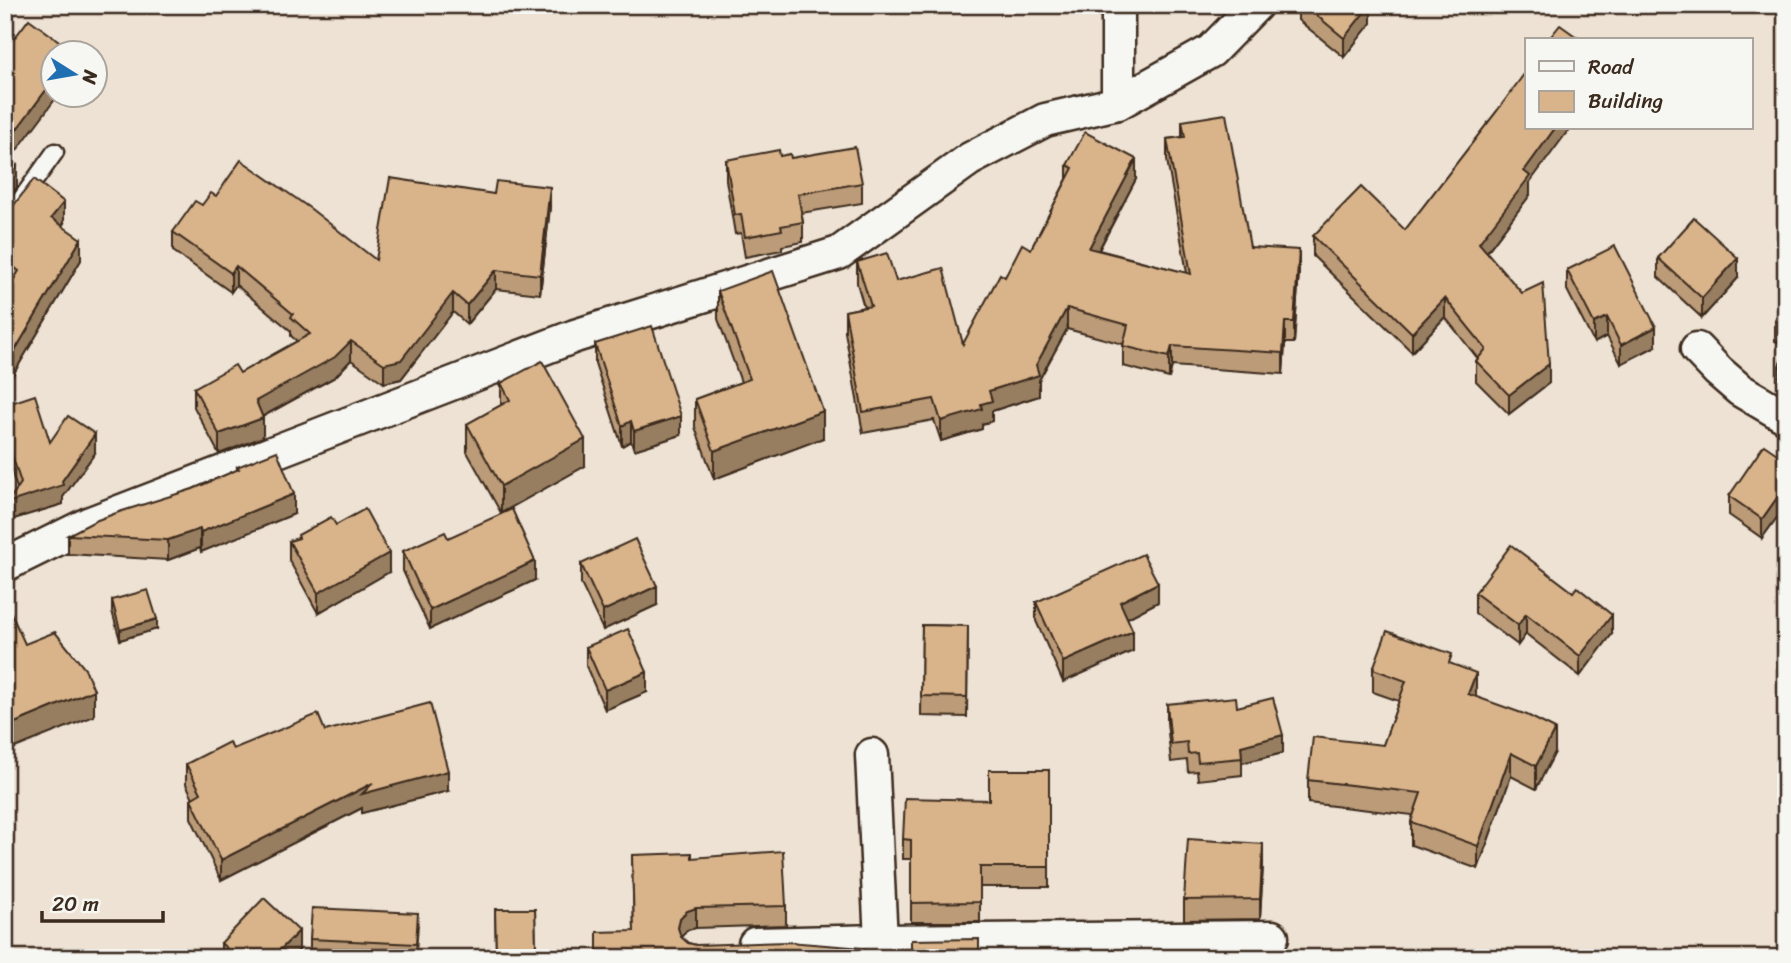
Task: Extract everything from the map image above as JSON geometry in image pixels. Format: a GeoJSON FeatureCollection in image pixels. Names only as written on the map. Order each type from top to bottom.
{"type":"FeatureCollection","features":[{"type":"Feature","properties":{"kind":"street"},"geometry":{"type":"LineString","coordinates":[[1118,5],[1118,103]]}},
{"type":"Feature","properties":{"kind":"street"},"geometry":{"type":"LineString","coordinates":[[5,565],[88,524],[575,336],[839,253],[970,159],[1045,120],[1118,103],[1211,51],[1256,5]]}},
{"type":"Feature","properties":{"kind":"street"},"geometry":{"type":"LineString","coordinates":[[1697,349],[1740,390],[1786,417]]}},
{"type":"Feature","properties":{"kind":"street"},"geometry":{"type":"LineString","coordinates":[[872,755],[880,949]]}},
{"type":"Feature","properties":{"kind":"street"},"geometry":{"type":"LineString","coordinates":[[722,945],[880,949],[1272,937]]}},
{"type":"Feature","properties":{"kind":"lane"},"geometry":{"type":"LineString","coordinates":[[5,222],[55,152]]}},
{"type":"Feature","properties":{"kind":"building"},"geometry":{"type":"Polygon","coordinates":[[[1304,5],[1370,5],[1344,38],[1304,5]]]}},
{"type":"Feature","properties":{"kind":"building"},"geometry":{"type":"Polygon","coordinates":[[[29,19],[55,38],[38,38],[38,101],[5,145],[5,40],[10,44],[29,19]]]}},
{"type":"Feature","properties":{"kind":"building"},"geometry":{"type":"Polygon","coordinates":[[[1560,25],[1578,38],[1550,38],[1560,25]]]}},
{"type":"Feature","properties":{"kind":"building"},"geometry":{"type":"Polygon","coordinates":[[[1525,73],[1525,130],[1554,130],[1524,171],[1530,176],[1479,243],[1522,293],[1543,283],[1549,364],[1509,395],[1476,361],[1486,349],[1445,298],[1412,333],[1313,236],[1361,187],[1405,230],[1525,73]]]}},
{"type":"Feature","properties":{"kind":"building"},"geometry":{"type":"Polygon","coordinates":[[[1226,114],[1250,247],[1299,250],[1294,322],[1285,322],[1283,353],[1172,346],[1169,357],[1123,346],[1128,325],[1067,308],[1036,365],[1039,375],[989,391],[992,401],[981,404],[982,409],[941,421],[934,399],[863,412],[845,311],[871,306],[857,262],[887,253],[896,281],[943,268],[963,344],[1000,274],[1005,277],[1022,244],[1031,249],[1073,168],[1067,165],[1085,132],[1136,159],[1089,248],[1191,274],[1167,139],[1185,137],[1182,121],[1226,114]]]}},
{"type":"Feature","properties":{"kind":"building"},"geometry":{"type":"Polygon","coordinates":[[[855,147],[862,183],[798,194],[803,222],[781,226],[782,230],[745,237],[741,214],[735,215],[726,160],[779,150],[780,156],[790,154],[791,158],[855,147]]]}},
{"type":"Feature","properties":{"kind":"building"},"geometry":{"type":"Polygon","coordinates":[[[5,157],[17,166],[5,183],[5,157]]]}},
{"type":"Feature","properties":{"kind":"building"},"geometry":{"type":"Polygon","coordinates":[[[241,160],[311,209],[376,260],[390,178],[494,194],[496,181],[550,187],[540,275],[496,270],[467,305],[453,293],[401,360],[384,364],[351,341],[335,357],[256,401],[263,418],[219,434],[194,388],[235,365],[240,373],[310,334],[291,317],[293,314],[236,266],[231,273],[173,232],[195,201],[202,205],[211,193],[216,196],[241,160]]]}},
{"type":"Feature","properties":{"kind":"building"},"geometry":{"type":"Polygon","coordinates":[[[34,179],[64,202],[51,218],[81,239],[11,357],[5,354],[5,294],[19,271],[5,260],[5,211],[10,210],[34,179]]]}},
{"type":"Feature","properties":{"kind":"building"},"geometry":{"type":"Polygon","coordinates":[[[1694,218],[1738,258],[1702,298],[1658,258],[1694,218]]]}},
{"type":"Feature","properties":{"kind":"building"},"geometry":{"type":"Polygon","coordinates":[[[1615,246],[1656,327],[1621,345],[1607,317],[1594,323],[1567,270],[1615,246]]]}},
{"type":"Feature","properties":{"kind":"building"},"geometry":{"type":"Polygon","coordinates":[[[773,271],[823,411],[714,451],[695,399],[750,379],[718,291],[773,271]]]}},
{"type":"Feature","properties":{"kind":"building"},"geometry":{"type":"Polygon","coordinates":[[[1786,297],[1786,326],[1775,321],[1786,297]]]}},
{"type":"Feature","properties":{"kind":"building"},"geometry":{"type":"Polygon","coordinates":[[[652,326],[681,416],[634,431],[631,421],[622,426],[595,344],[652,326]]]}},
{"type":"Feature","properties":{"kind":"building"},"geometry":{"type":"Polygon","coordinates":[[[1786,350],[1786,369],[1779,366],[1786,350]]]}},
{"type":"Feature","properties":{"kind":"building"},"geometry":{"type":"Polygon","coordinates":[[[542,361],[585,439],[501,486],[467,424],[510,400],[501,383],[542,361]]]}},
{"type":"Feature","properties":{"kind":"building"},"geometry":{"type":"Polygon","coordinates":[[[35,395],[50,442],[68,416],[95,434],[62,481],[63,485],[7,503],[21,483],[11,452],[5,454],[5,405],[35,395]]]}},
{"type":"Feature","properties":{"kind":"building"},"geometry":{"type":"Polygon","coordinates":[[[1764,445],[1786,460],[1786,485],[1762,519],[1729,496],[1764,445]]]}},
{"type":"Feature","properties":{"kind":"building"},"geometry":{"type":"Polygon","coordinates":[[[277,451],[294,494],[201,532],[200,529],[168,540],[68,535],[119,512],[193,489],[277,451]]]}},
{"type":"Feature","properties":{"kind":"building"},"geometry":{"type":"Polygon","coordinates":[[[365,509],[389,553],[318,593],[289,541],[299,538],[298,535],[331,517],[336,525],[365,509]]]}},
{"type":"Feature","properties":{"kind":"building"},"geometry":{"type":"Polygon","coordinates":[[[512,509],[535,561],[430,610],[403,551],[445,532],[448,538],[512,509]]]}},
{"type":"Feature","properties":{"kind":"building"},"geometry":{"type":"Polygon","coordinates":[[[635,539],[657,586],[603,611],[581,564],[635,539]]]}},
{"type":"Feature","properties":{"kind":"building"},"geometry":{"type":"Polygon","coordinates":[[[1511,545],[1573,592],[1577,587],[1612,615],[1580,656],[1526,614],[1518,625],[1475,593],[1511,545]]]}},
{"type":"Feature","properties":{"kind":"building"},"geometry":{"type":"Polygon","coordinates":[[[1143,554],[1158,583],[1120,602],[1133,631],[1063,662],[1036,602],[1143,554]]]}},
{"type":"Feature","properties":{"kind":"building"},"geometry":{"type":"Polygon","coordinates":[[[148,590],[157,619],[120,630],[112,600],[148,590]]]}},
{"type":"Feature","properties":{"kind":"building"},"geometry":{"type":"Polygon","coordinates":[[[5,600],[25,644],[55,632],[85,669],[94,690],[5,727],[5,600]]]}},
{"type":"Feature","properties":{"kind":"building"},"geometry":{"type":"Polygon","coordinates":[[[922,625],[968,626],[967,697],[921,696],[922,625]]]}},
{"type":"Feature","properties":{"kind":"building"},"geometry":{"type":"Polygon","coordinates":[[[628,629],[647,672],[605,690],[586,647],[628,629]]]}},
{"type":"Feature","properties":{"kind":"building"},"geometry":{"type":"Polygon","coordinates":[[[1387,631],[1452,654],[1449,663],[1476,673],[1468,694],[1527,715],[1555,729],[1536,766],[1511,753],[1478,846],[1411,822],[1421,793],[1308,780],[1313,737],[1383,745],[1406,681],[1373,669],[1387,631]]]}},
{"type":"Feature","properties":{"kind":"building"},"geometry":{"type":"Polygon","coordinates":[[[1236,697],[1237,707],[1273,698],[1283,735],[1241,746],[1242,758],[1198,762],[1197,753],[1188,754],[1187,742],[1171,744],[1167,704],[1236,697]]]}},
{"type":"Feature","properties":{"kind":"building"},"geometry":{"type":"Polygon","coordinates":[[[430,703],[448,771],[362,794],[373,783],[221,860],[191,799],[201,793],[186,764],[229,742],[233,749],[318,714],[325,731],[430,703]]]}},
{"type":"Feature","properties":{"kind":"building"},"geometry":{"type":"Polygon","coordinates":[[[989,770],[1049,770],[1049,867],[980,867],[980,902],[911,903],[911,840],[903,839],[905,798],[989,800],[989,770]]]}},
{"type":"Feature","properties":{"kind":"building"},"geometry":{"type":"Polygon","coordinates":[[[1188,839],[1263,844],[1260,899],[1184,900],[1188,839]]]}},
{"type":"Feature","properties":{"kind":"building"},"geometry":{"type":"Polygon","coordinates":[[[783,851],[786,906],[696,908],[687,911],[680,918],[678,928],[681,937],[696,945],[788,942],[863,948],[878,957],[887,955],[894,949],[911,950],[911,940],[979,939],[979,958],[597,958],[597,932],[634,931],[632,855],[692,853],[692,858],[783,851]]]}},
{"type":"Feature","properties":{"kind":"building"},"geometry":{"type":"Polygon","coordinates":[[[264,898],[299,931],[272,958],[236,958],[221,943],[264,898]]]}},
{"type":"Feature","properties":{"kind":"building"},"geometry":{"type":"Polygon","coordinates":[[[312,908],[418,913],[416,944],[310,939],[312,908]]]}},
{"type":"Feature","properties":{"kind":"building"},"geometry":{"type":"Polygon","coordinates":[[[495,909],[535,909],[536,949],[496,950],[495,909]]]}}]}
